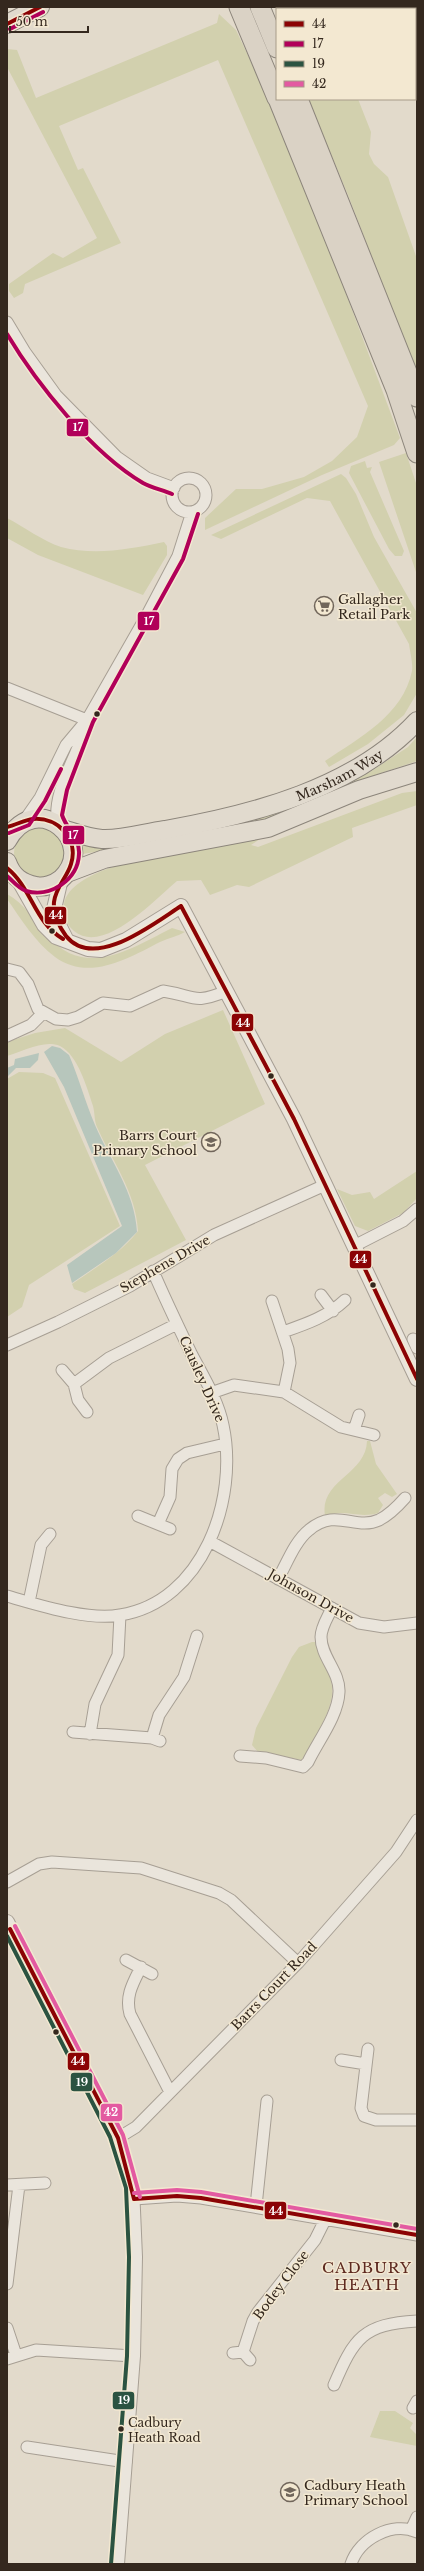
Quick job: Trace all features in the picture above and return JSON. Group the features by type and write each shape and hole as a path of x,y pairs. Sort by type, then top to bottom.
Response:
{"highway":[{"path":"239,7 276,96"},
{"path":"260,7 276,46"},
{"path":"278,100 396,390 417,453"},
{"path":"298,100 417,397"}],"main road":[{"path":"7,24 40,7"},
{"name":"Marsham Way","path":"17,825 47,819 60,826 86,836 114,838 219,821 265,809 324,784 384,751 417,721"},
{"name":"Marsham Way","path":"10,870 27,884 39,887 51,885 64,876 104,859 268,828 359,790 417,772"},
{"path":"7,842 17,825"},
{"path":"60,826 69,835 73,845 72,862 64,876"}],"street":[{"path":"7,322 25,352 56,395 117,457 147,478 174,488"},
{"path":"184,479 191,479 199,482 204,488 205,502 200,508 192,512 186,512 175,505 172,496 174,488 184,479"},
{"path":"17,825 40,798 66,745 87,720 178,556 192,512"},
{"path":"7,688 87,720"},
{"path":"60,826 58,802 65,778 84,735 87,720"},
{"path":"10,870 44,925 56,937 88,948 102,950 126,940 181,906 294,1119 417,1379"},
{"path":"64,876 53,913 67,941"},
{"path":"7,967 19,972 28,984 36,1005 42,1014 56,1020 68,1020 78,1017 103,1003 130,1006 142,1002 152,994 163,991 190,999 205,1000 227,991"},
{"path":"7,1036 31,1025 42,1014"},
{"name":"Stephens Drive","path":"7,1345 58,1322 130,1286 214,1235 325,1185"},
{"path":"354,1246 403,1221 417,1209"},
{"name":"Causley Drive","path":"7,1596 91,1615 120,1615 159,1602 186,1578 211,1542 220,1510 226,1472 223,1425 211,1393 153,1271"},
{"path":"321,1295 333,1311"},
{"path":"283,1332 316,1320 333,1311 345,1300"},
{"path":"272,1301 283,1332 290,1363 284,1392"},
{"path":"74,1384 108,1358 177,1324"},
{"path":"62,1370 74,1384 78,1400 87,1412"},
{"path":"211,1393 234,1386 284,1392 341,1426 374,1435"},
{"path":"354,1430 359,1415"},
{"path":"158,1524 170,1497 172,1469 178,1459 187,1453 225,1444"},
{"path":"278,1579 301,1538 315,1526 337,1519 363,1523 379,1520 405,1498"},
{"path":"138,1516 170,1529"},
{"path":"29,1602 41,1545 50,1534"},
{"name":"Johnson Drive","path":"211,1542 359,1623 373,1627 417,1623"},
{"path":"240,1756 266,1758 303,1768 308,1762 335,1710 339,1692 337,1678 326,1657 321,1637 323,1626 332,1608"},
{"path":"90,1734 95,1704 118,1655 120,1615"},
{"path":"73,1732 156,1740 162,1710 184,1677 197,1636"},
{"name":"Barrs Court Road","path":"118,2138 136,2126 298,1963 396,1852 417,1820"},
{"path":"7,1882 39,1864 52,1862 141,1868 219,1893 231,1900 298,1963"},
{"path":"8,1927 118,2138 134,2199 133,2356 117,2564"},
{"path":"126,1960 152,1974"},
{"path":"140,1967 129,1991 127,2004 130,2014 170,2092"},
{"path":"368,2049 361,2108 364,2116 376,2120 417,2120"},
{"path":"341,2060 366,2064"},
{"path":"256,2206 267,2101"},
{"path":"7,2185 45,2183"},
{"path":"7,2284 20,2185"},
{"path":"134,2199 177,2196 256,2206 326,2220 417,2235"},
{"name":"Bodey Close","path":"242,2355 253,2321 258,2312 315,2240 326,2220"},
{"path":"334,2385 352,2347 362,2335 394,2323 417,2321"},
{"path":"7,2328 11,2357 36,2350 133,2356"},
{"path":"27,2448 126,2462"},
{"path":"351,2564 362,2546 374,2536 393,2530 414,2531 417,2517"}],"shaded area":[{"path":"219,14 236,30 259,79 336,267 400,438 394,445 322,475 205,530 205,518 236,489 262,489 304,477 332,461 357,437 368,406 218,60 59,126 78,170 83,168 121,243 25,284 23,293 14,298 9,291 9,284 53,253 63,258 97,238 7,67 7,49 17,50 36,98 217,23"},
{"path":"308,100 358,100 371,132 369,154 374,164 388,177 417,259 417,374 348,195"},
{"path":"406,453 417,486 417,575 379,462"},
{"path":"365,461 367,468 372,467 370,472 404,551 402,556 395,556 389,549 349,473 351,466"},
{"path":"341,474 346,478 356,494 374,537 417,613 417,693 404,715 368,744 329,767 325,761 378,724 399,700 407,687 412,671 409,644 330,501 307,498 221,539 211,535"},
{"path":"7,518 40,538 61,547 74,550 100,551 125,549 164,542 167,546 167,555 143,595 38,555 7,538"},
{"path":"417,737 417,761 369,777 328,795 325,788 370,772 408,747"},
{"path":"417,791 417,805 352,828 353,837 249,887 237,885 210,895 201,880 177,881 129,922 114,931 100,936 86,937 74,931 65,919 64,904 69,892 87,878 107,869 126,863 202,847 327,812 325,815 260,839 251,845 258,847 402,793"},
{"path":"295,803 297,808 243,826 83,854 83,844"},
{"path":"44,828 49,829 57,835 63,843 63,863 57,871 49,877 34,878 29,877 21,871 15,863 14,848 15,843 21,835 29,829"},
{"path":"7,894 24,907 47,935 62,948 77,956 92,958 108,956 140,944 172,928 185,932 109,965 81,967 68,964 55,957 48,951 29,930 7,899"},
{"path":"223,1010 265,1104 145,1165 186,1240 85,1293 74,1289 72,1284 116,1253 138,1231 133,1203 97,1127 88,1090 77,1064 72,1057 66,1050 54,1044 40,1045 7,1056 7,1042 35,1033 65,1028 121,1062 165,1034"},
{"path":"52,1046 60,1048 69,1055 95,1125 121,1177 132,1203 137,1232 116,1253 72,1283 67,1265 122,1226 64,1087 44,1052"},
{"path":"39,1053 38,1060 30,1068 16,1068 7,1077 7,1068 14,1065 15,1059"},
{"path":"19,1072 43,1073 55,1078 120,1226 29,1285 22,1307 7,1317 7,1079"},
{"path":"417,1171 417,1198 403,1213 368,1231 355,1226 337,1189 352,1195 370,1192 374,1199"},
{"path":"367,1441 370,1441 376,1464 397,1494 392,1497 385,1493 378,1498 383,1505 378,1513 364,1515 339,1513 325,1516 325,1504 329,1494 335,1485 359,1462 365,1453"},
{"path":"316,1642 327,1668 332,1686 330,1705 314,1742 302,1760 258,1752 252,1745 256,1728 292,1657 299,1647"},
{"path":"380,2411 395,2411 413,2423 410,2428 417,2435 417,2446 370,2437"}],"transit line":[{"name":"44","path":"7,24 40,7"},
{"name":"17","path":"10,29 43,12"},
{"name":"17","path":"7,334 19,354 50,395 85,436 104,454 143,483 172,494"},
{"name":"17","path":"7,876 23,890 44,892 61,885 74,872 79,854 79,848 62,815 67,790 93,722 183,559 198,514"},
{"name":"17","path":"9,833 29,825 45,801 61,769"},
{"name":"44","path":"7,827 33,819 42,819 58,826 69,838 73,855 67,874 55,896 54,911 63,932 78,945 92,949 107,947 124,941 140,933 181,906"},
{"name":"44","path":"7,868 22,885 46,924 53,932 63,939"},
{"name":"44","path":"181,906 294,1119 417,1379"},
{"name":"42","path":"15,1926 123,2135 140,2197"},
{"name":"44","path":"10,1929 118,2138 134,2199"},
{"name":"19","path":"7,1936 110,2137 126,2188 129,2257 127,2356 111,2564"},
{"name":"42","path":"134,2193 177,2190 201,2192 417,2229"},
{"name":"44","path":"134,2199 177,2196 201,2198 417,2235"}],"place":[{"name":"Gallagher Retail Park","path":"324,606"},
{"name":"Barrs Court Primary School","path":"211,1142"},
{"name":"Cadbury Heath Road","path":"121,2429"},
{"name":"Cadbury Heath Primary School","path":"290,2492"}],"district":[{"name":"CADBURY HEATH","path":"367,2276"}]}
